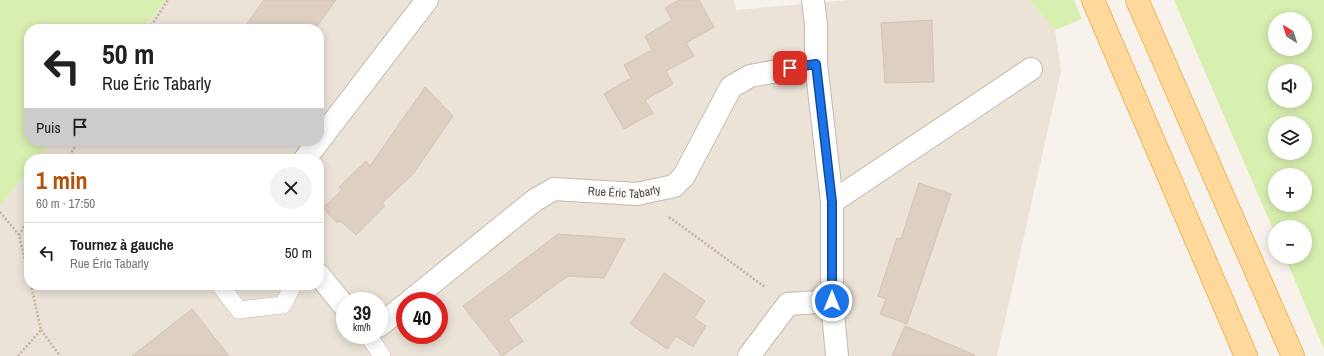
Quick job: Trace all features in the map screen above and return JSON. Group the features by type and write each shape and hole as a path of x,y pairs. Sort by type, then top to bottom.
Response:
{"main road":[{"path":"1093,0 1246,356"},
{"path":"1137,0 1293,356"}],"street":[{"path":"324,134 427,0"},
{"path":"813,0 816,25 816,64 832,202 832,301 837,356"},
{"name":"Rue Éric Tabarly","path":"421,292 535,200 554,189 637,194 674,186 684,176 731,87 750,76 816,64"},
{"path":"832,202 1031,69"},
{"path":"309,154 315,146"},
{"path":"324,281 336,296"},
{"path":"749,356 788,304 832,301"},
{"path":"388,319 396,312"}],"lane":[{"path":"224,290 239,310 283,304 290,290"},
{"path":"374,344 382,356"}],"path":[{"path":"152,24 168,0"},
{"path":"637,194 788,304"},
{"path":"0,212 19,235 24,256"},
{"path":"19,235 24,228"},
{"path":"32,290 41,330 60,356"},
{"path":"18,356 41,330"}],"shaded area":[{"path":"166,0 734,0 736,10 848,0 1029,0 1055,30 1061,71 997,356 0,356 0,206 24,176 24,290 324,290 324,154 42,154 48,146 324,146 324,24 146,24"}],"green space":[{"path":"0,0 166,0 146,24 24,24 24,146 48,146 42,154 24,154 24,176 0,206"},
{"path":"1029,0 1074,0 1082,19 1055,30"},
{"path":"1174,0 1324,0 1324,349 1288,264 1312,264 1312,220 1269,220"}],"building":[{"path":"264,0 336,0 319,24 247,24"},
{"path":"679,0 699,0 714,27 686,43 694,56 666,71 673,84 645,100 653,113 624,129 604,94 631,78 624,65 652,50 645,36 672,20 665,8"},
{"path":"932,20 934,82 885,83 881,23"},
{"path":"425,87 453,116 413,174 382,203 385,206 356,235 342,222 336,222 324,209 324,207 342,190 339,187 366,161 370,166"},
{"path":"919,183 951,194 907,324 880,314 886,299 878,296 897,238 901,239"},
{"path":"558,234 625,239 604,278 568,276 508,320 523,341 502,356 463,306"},
{"path":"664,273 705,301 694,318 706,326 693,347 676,336 667,349 630,324"},
{"path":"192,309 229,356 132,356"},
{"path":"905,326 975,355 975,356 892,356"}],"route":[{"path":"790,68 816,64 832,202 832,301"}]}
